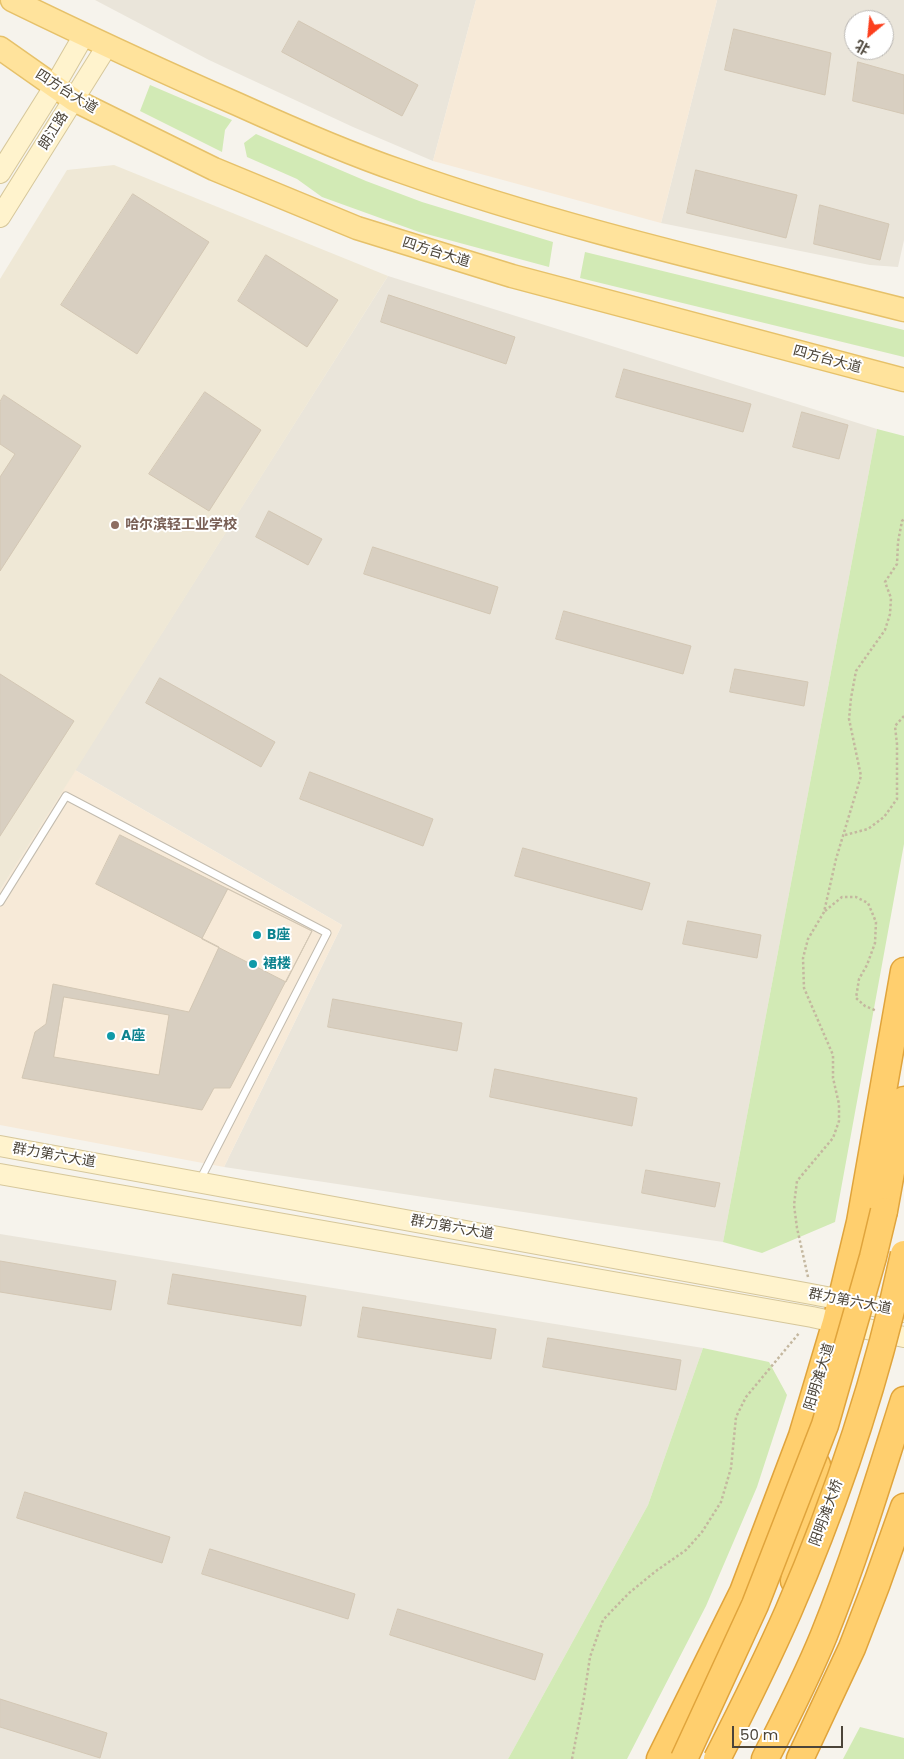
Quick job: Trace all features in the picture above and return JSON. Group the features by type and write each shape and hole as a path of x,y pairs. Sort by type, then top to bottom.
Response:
{"highway":[{"name":"阳明滩大道","path":"660,1759 743,1592 802,1436 830,1313 860,1222 904,971"},
{"path":"684,1759 755,1605 824,1425 873,1257 884,1211 904,1100"},
{"name":"阳明滩大桥","path":"717,1759 759,1676 789,1610 831,1504 850,1450 887,1326 904,1254"},
{"path":"824,1635 865,1522 904,1400"},
{"path":"789,1610 824,1425"},
{"path":"765,1759 824,1635 904,1491"},
{"path":"800,1759 852,1648 878,1583 904,1507"},
{"path":"820,1759 867,1656 904,1562"}],"main road":[{"path":"12,0 107,46 313,138 400,171 509,206 638,243 904,310"},
{"name":"朗江路","path":"0,173 84,35"},
{"name":"朗江路","path":"0,217 107,46"},
{"name":"四方台大道","path":"0,48 74,100 214,169 357,228 512,276 904,380"},
{"name":"群力第六大道","path":"0,1146 811,1294 830,1313 904,1312"},
{"name":"群力第六大道","path":"0,1174 830,1313 904,1337"}],"lane":[{"path":"0,902 66,796 327,932 198,1182"}],"path":[{"path":"824,912 828,891 861,776 849,720 856,671 884,630 890,614 891,598 885,582 897,564 898,542 904,519"},
{"path":"845,835 868,829 884,817 897,799 898,744 895,726 904,716"},
{"path":"811,1294 794,1205 798,1181 833,1138 839,1121 839,1104 833,1078 833,1055 804,988 803,958 808,939 824,912 842,897 856,897 868,904 876,922 875,943 867,965 859,979 856,998 865,1006 896,1018"},
{"path":"572,1759 590,1657 603,1620 629,1593 686,1550 702,1532 721,1502 732,1468 736,1417 746,1397 830,1313"}],"shaded area":[{"path":"95,0 476,0 433,161 353,127 209,60"},
{"path":"476,0 717,0 661,223 433,161"},
{"path":"717,0 904,0 904,240 898,267 870,265 661,223"},
{"name":"哈尔滨轻工业学校","path":"114,165 388,276 0,890 0,279 67,170"},
{"path":"388,276 877,429 723,1242 224,1167 342,925 75,770"},
{"path":"75,770 342,925 224,1167 0,1125 0,890"},
{"path":"0,1234 703,1348 648,1505 508,1759 0,1759"}],"green space":[{"path":"150,85 232,120 225,130 222,152 140,111"},
{"path":"256,134 366,181 422,202 553,242 549,267 419,232 322,197 297,179 247,157 244,143"},
{"path":"585,252 904,330 904,357 580,278"},
{"path":"877,429 904,436 904,844 835,1222 762,1253 723,1242"},
{"path":"703,1348 769,1362 787,1395 757,1487 706,1606 627,1759 508,1759 648,1505"},
{"path":"860,1727 904,1738 904,1759 843,1759"}],"building":[{"path":"299,21 418,85 402,116 282,52"},
{"path":"734,29 831,53 825,95 725,70"},
{"path":"858,62 904,75 904,114 853,101"},
{"path":"696,170 797,195 786,238 687,213"},
{"path":"133,194 209,242 137,354 61,305"},
{"path":"820,205 889,224 880,260 814,244"},
{"path":"266,255 338,300 307,347 238,301"},
{"path":"389,295 515,337 506,364 381,322"},
{"path":"624,369 751,404 743,432 616,397"},
{"path":"205,392 261,430 209,511 149,474"},
{"path":"4,395 81,446 0,571 0,477 15,454 0,444 0,402"},
{"path":"802,412 848,425 839,459 793,447"},
{"path":"269,511 322,539 308,565 256,537"},
{"path":"373,547 498,587 490,614 364,574"},
{"path":"564,611 691,646 683,674 556,639"},
{"path":"735,669 808,682 804,706 730,692"},
{"path":"0,674 74,721 0,836"},
{"path":"160,678 275,742 261,767 146,703"},
{"path":"310,772 433,819 423,846 300,799"},
{"name":"裙楼","path":"120,835 312,931 230,1088 214,1088 202,1110 22,1078 35,1032 46,1024 53,984 189,1012 219,947 96,884"},
{"path":"523,848 650,883 642,910 515,876"},
{"name":"B座","path":"228,889 312,931 286,982 202,939"},
{"path":"688,921 761,935 757,958 683,944"},
{"name":"A座","path":"64,997 169,1015 159,1075 54,1057"},
{"path":"333,999 462,1023 457,1051 328,1027"},
{"path":"495,1069 637,1098 632,1126 490,1097"},
{"path":"646,1170 720,1183 715,1207 642,1193"},
{"path":"0,1261 116,1281 111,1310 0,1292"},
{"path":"173,1274 306,1296 301,1326 168,1304"},
{"path":"363,1307 496,1329 491,1359 358,1337"},
{"path":"548,1338 681,1360 676,1390 543,1367"},
{"path":"25,1492 170,1537 162,1563 17,1518"},
{"path":"210,1549 355,1594 348,1619 202,1574"},
{"path":"398,1609 543,1654 535,1680 390,1635"},
{"path":"0,1699 107,1733 100,1758 0,1727"}],"place":[{"name":"哈尔滨轻工业学校","path":"115,525"},
{"name":"B座","path":"257,935"},
{"name":"裙楼","path":"253,964"},
{"name":"A座","path":"111,1036"}]}
